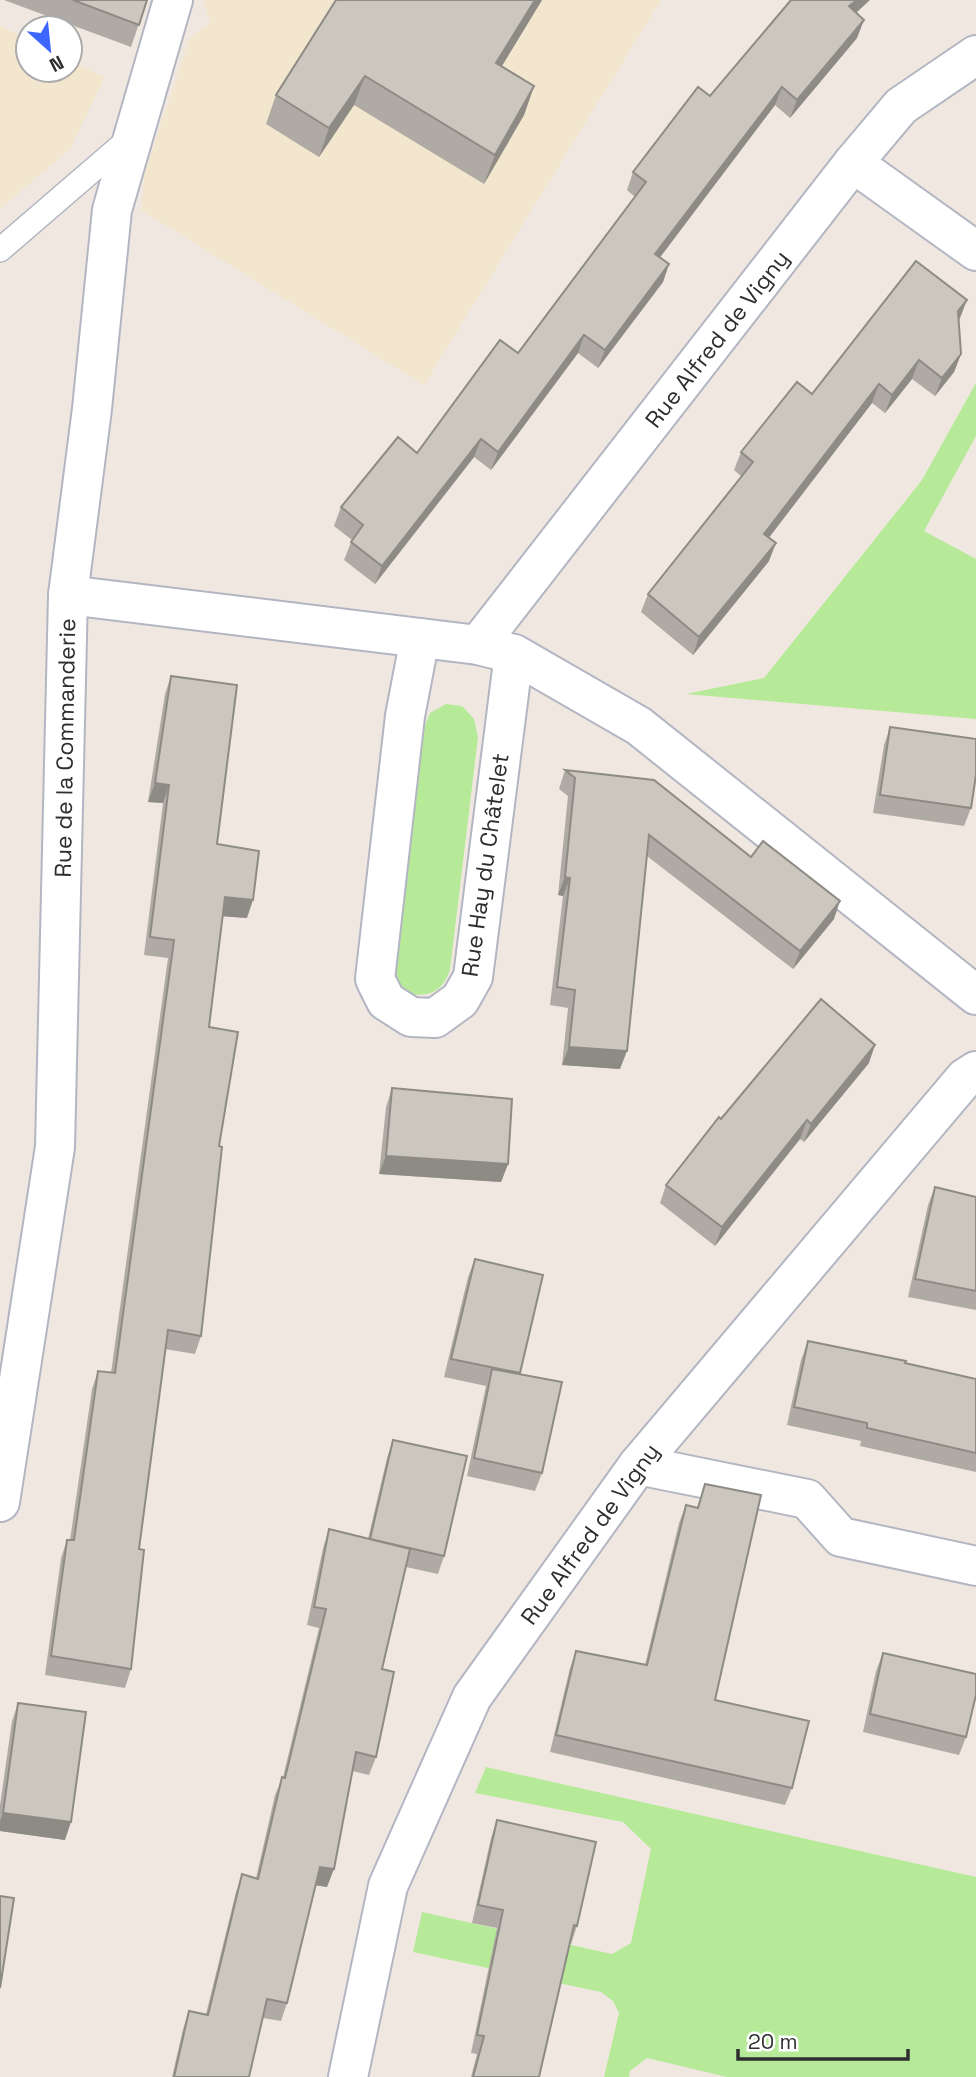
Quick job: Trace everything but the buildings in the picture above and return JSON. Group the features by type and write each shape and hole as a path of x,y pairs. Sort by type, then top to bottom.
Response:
{"street":[{"name":"Rue de la Commanderie","path":"0,1502 55,1147 68,595 92,409 112,210 173,0"},
{"name":"Rue Alfred de Vigny","path":"496,650 853,163 901,106 976,55"},
{"path":"853,163 976,251"},
{"path":"68,595 420,638 496,650 639,726 976,995"},
{"name":"Rue Hay du Châtelet","path":"420,638 405,716 375,979 386,1001 411,1017 435,1018 460,1000 473,977 496,650"},
{"name":"Rue Alfred de Vigny","path":"348,2077 388,1886 472,1697 638,1465 956,1088 976,1071"},
{"path":"638,1465 807,1499 841,1536 976,1566"}],"lane":[{"path":"0,250 134,135"}],"shaded area":[{"path":"203,0 661,0 424,385 141,210 145,171 189,40 210,22"},
{"path":"0,26 14,32 14,84 84,84 84,67 105,77 70,149 0,209"}],"green space":[{"path":"976,383 976,436 924,531 976,559 976,719 686,694 764,678 922,480"},
{"path":"446,704 462,706 474,719 478,737 450,970 435,991 410,995 397,984 393,967 424,728 430,713"},
{"path":"486,1767 976,1877 976,2077 727,2077 647,2058 630,2071 629,2077 604,2077 619,2013 613,2001 601,1992 413,1952 422,1912 612,1954 631,1943 651,1849 623,1822 475,1793"}]}
